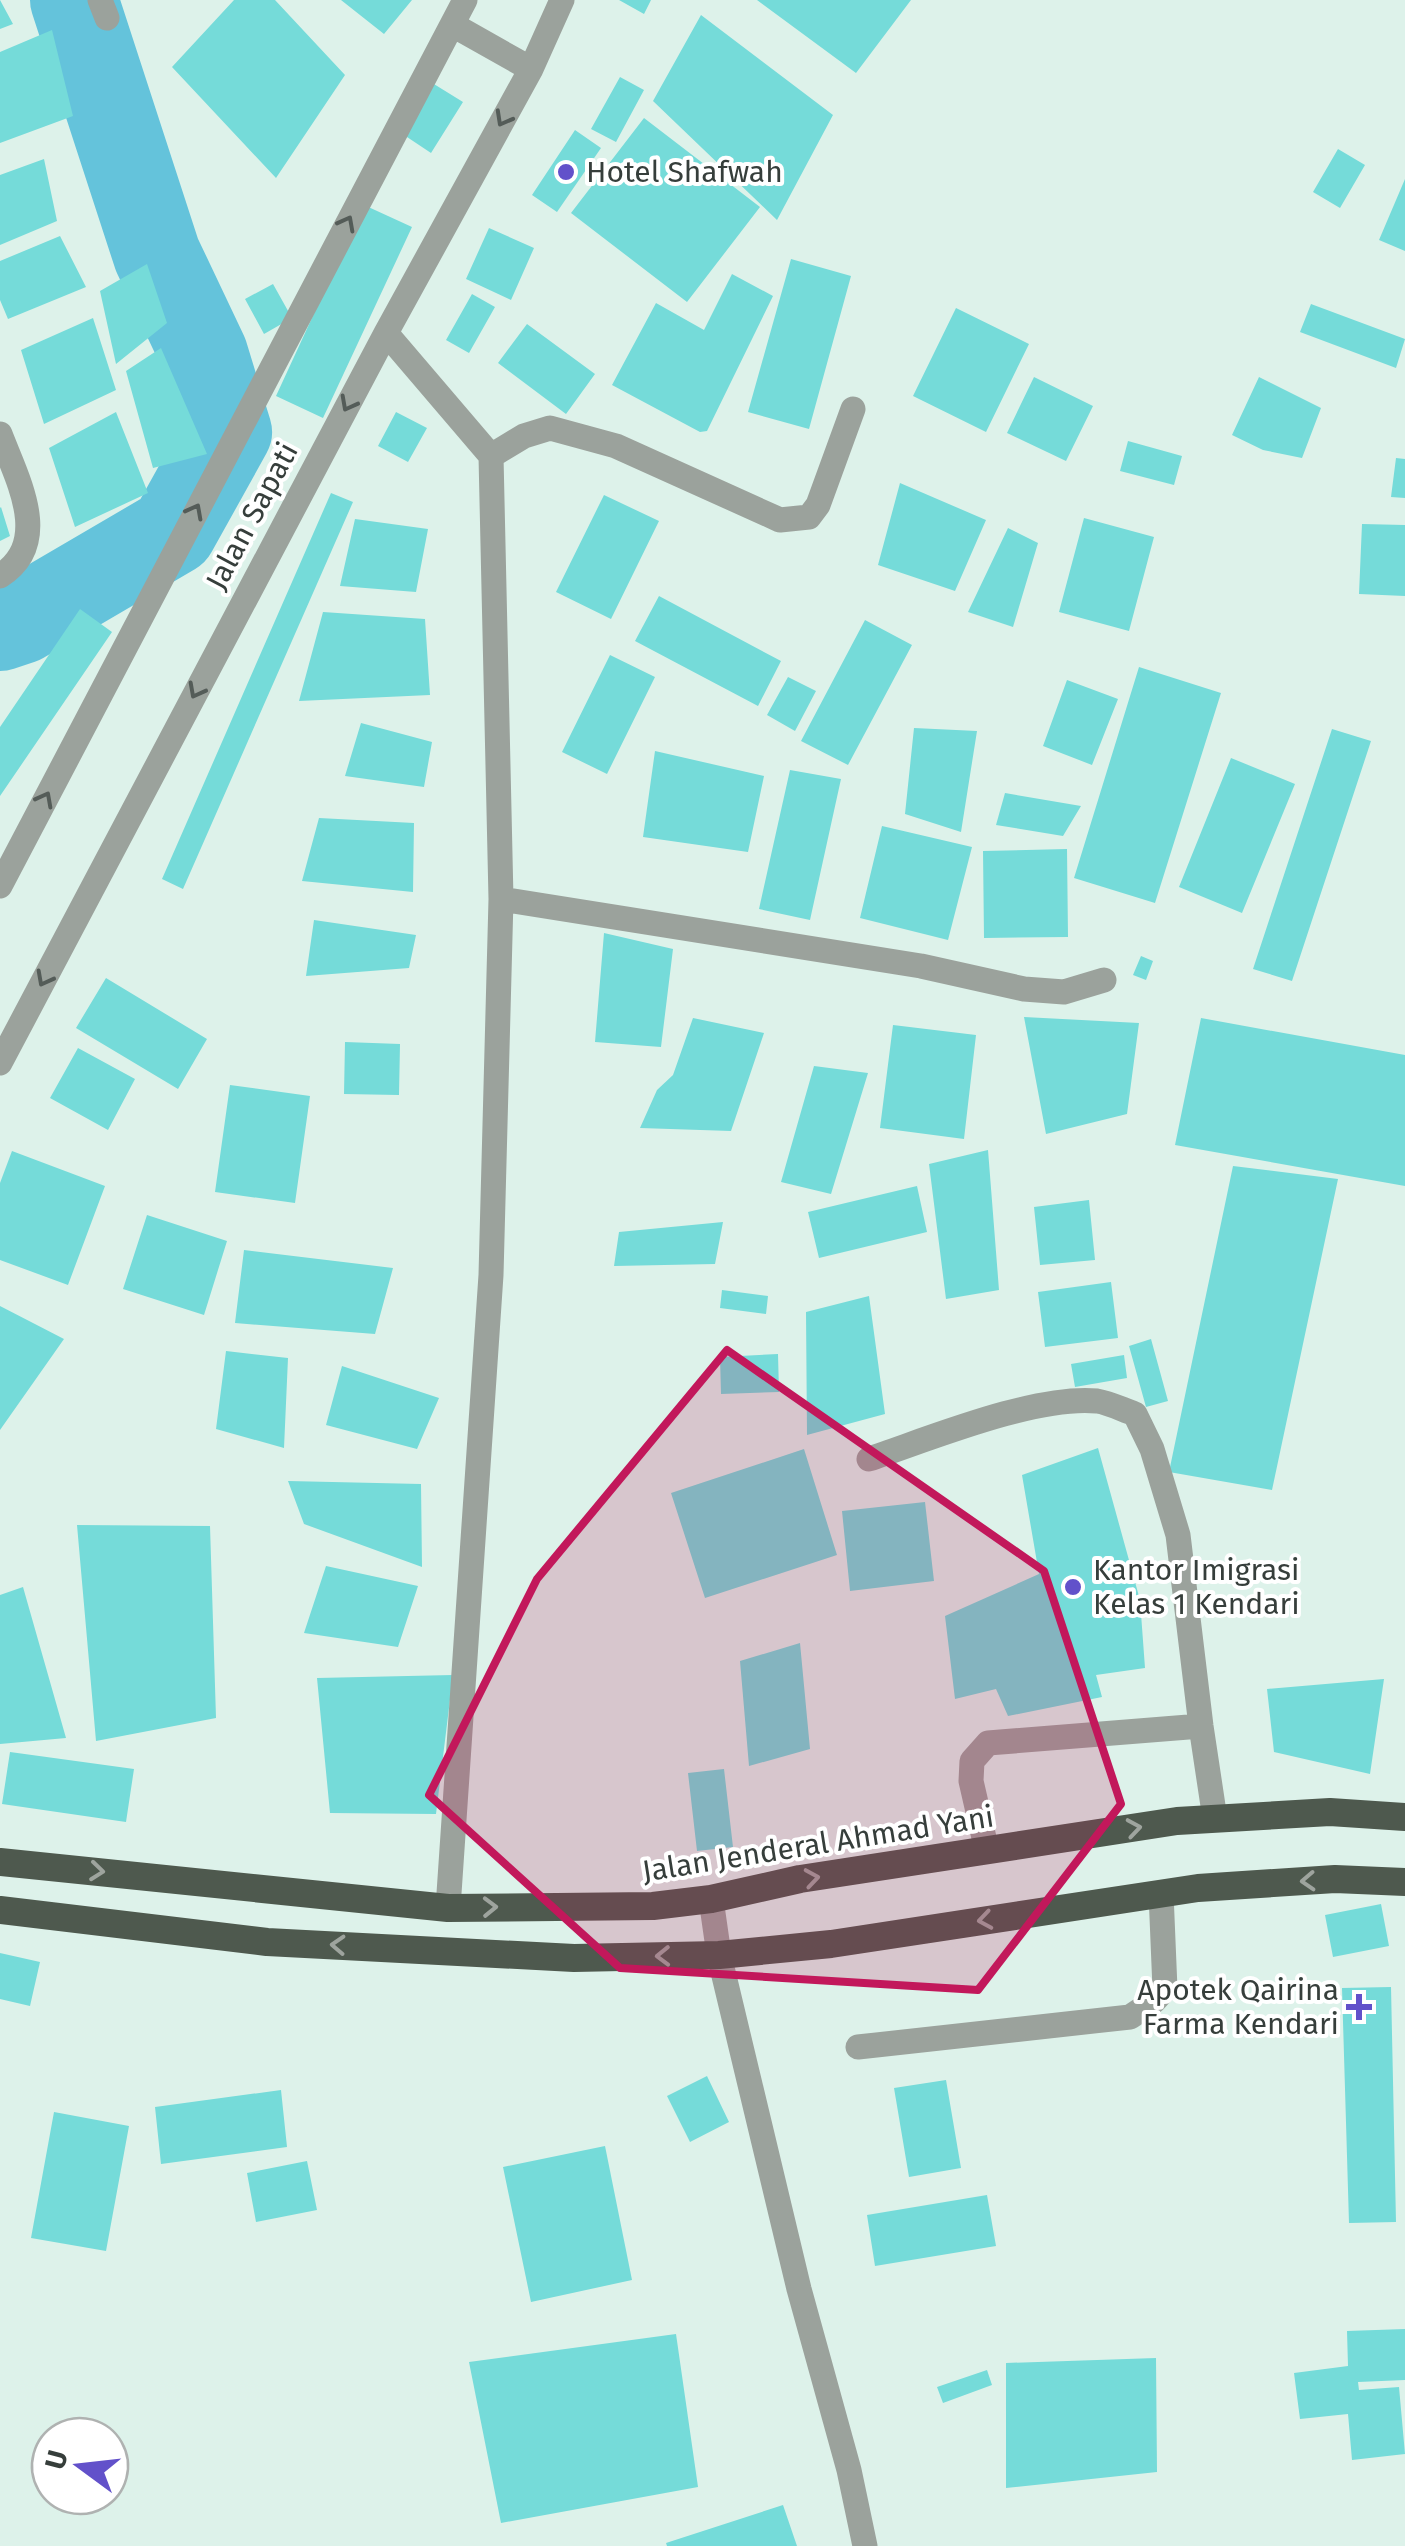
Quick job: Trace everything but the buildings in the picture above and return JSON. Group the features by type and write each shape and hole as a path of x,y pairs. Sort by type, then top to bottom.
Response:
{"highway":[{"name":"Jalan Jenderal Ahmad Yani","path":"0,1862 448,1908 652,1906 1177,1821 1330,1812 1405,1817"},
{"path":"0,1910 267,1942 574,1958 719,1955 830,1944 1198,1888 1335,1880 1405,1882"}],"street":[{"name":"Jalan Sapati","path":"0,886 464,0"},
{"name":"Jalan Sapati","path":"0,1063 386,332 531,68 562,0"},
{"path":"453,25 531,68"},
{"path":"386,332 490,456 501,899 492,1275 448,1908"},
{"path":"490,456 524,436 550,428 616,446 780,520 809,517 818,505 854,410"},
{"path":"0,434 28,512 28,543 0,576"},
{"path":"501,899 921,966 1024,990 1064,992 1104,980"},
{"path":"868,1459 984,1420 1043,1406 1098,1401 1135,1414 1152,1450 1178,1536 1216,1819"},
{"path":"988,1851 971,1781 972,1761 988,1743 1201,1726"},
{"path":"858,2047 1130,2017 1165,1989 1161,1893"},
{"path":"711,1899 719,1955 864,2546"}],"highlighted area":[{"path":"727,1350 1044,1571 1121,1804 978,1990 620,1968 429,1795 537,1579"}],"waterway":[{"path":"0,627 21,620 173,531 228,432 204,354 157,255 74,0"}],"place":[{"name":"Hotel Shafwah","path":"566,172"},
{"name":"Kantor Imigrasi Kelas 1 Kendari","path":"1073,1587"},
{"name":"Apotek Qairina Farma Kendari","path":"1359,2007"}]}
